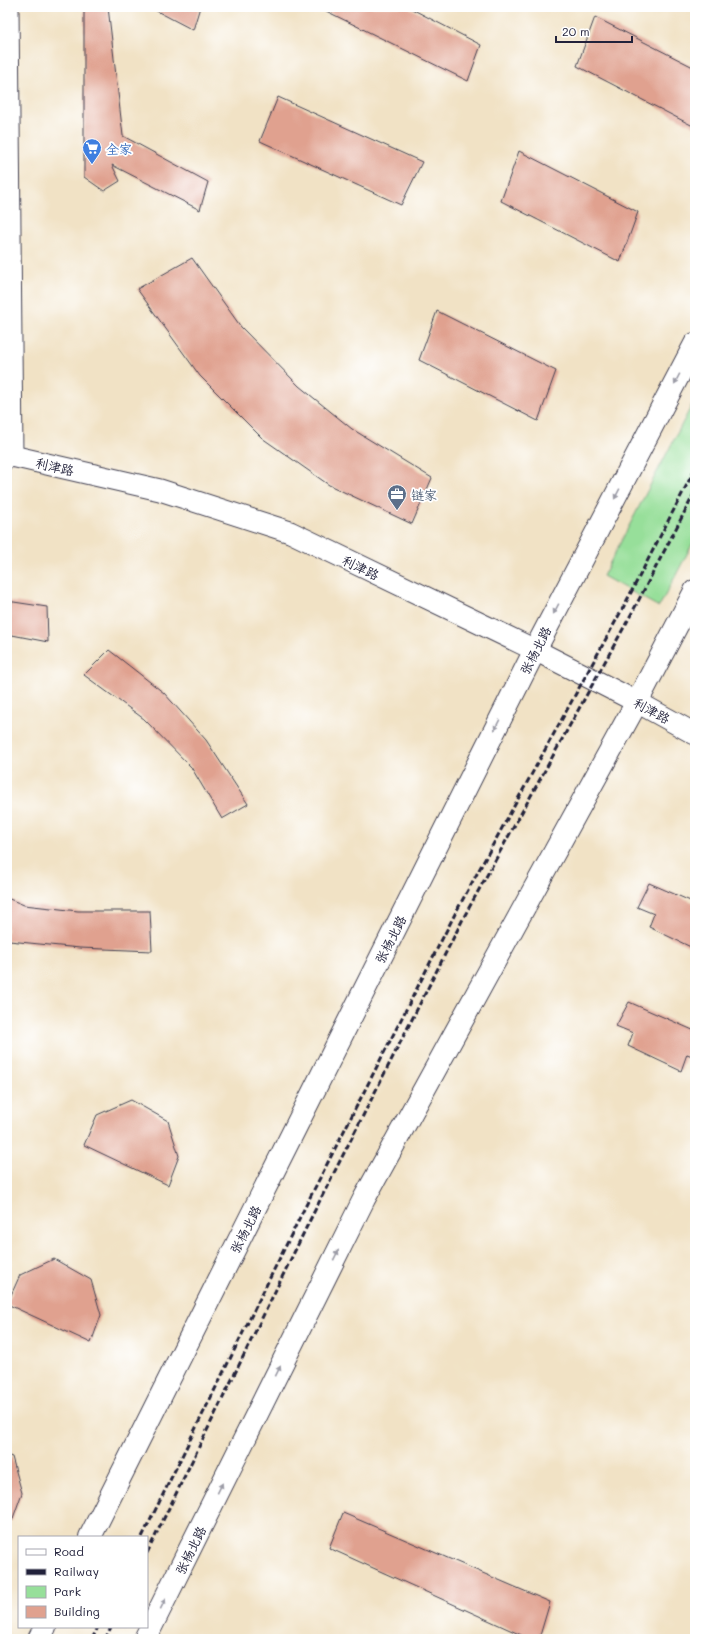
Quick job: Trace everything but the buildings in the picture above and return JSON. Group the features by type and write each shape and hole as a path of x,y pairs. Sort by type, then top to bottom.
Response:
{"main road":[{"name":"张杨北路","path":"91,1536 535,650 695,344"},
{"name":"张杨北路","path":"145,1639 364,1199 637,702 695,591"},
{"path":"39,1639 44,1628"}],"street":[{"path":"8,7 10,457"},
{"name":"利津路","path":"10,457 160,490 290,532 535,650 637,702 695,734"}],"green space":[{"path":"695,399 695,539 659,607 603,576"}],"railway":[{"path":"142,1536 301,1215 457,910 624,606 695,469"},
{"path":"148,1551 310,1220 465,915 633,611 695,492"},
{"path":"92,1639 98,1628"},
{"path":"105,1639 110,1628"}],"place":[{"name":"全家","path":"92,165"},
{"name":"链家","path":"397,511"}]}
